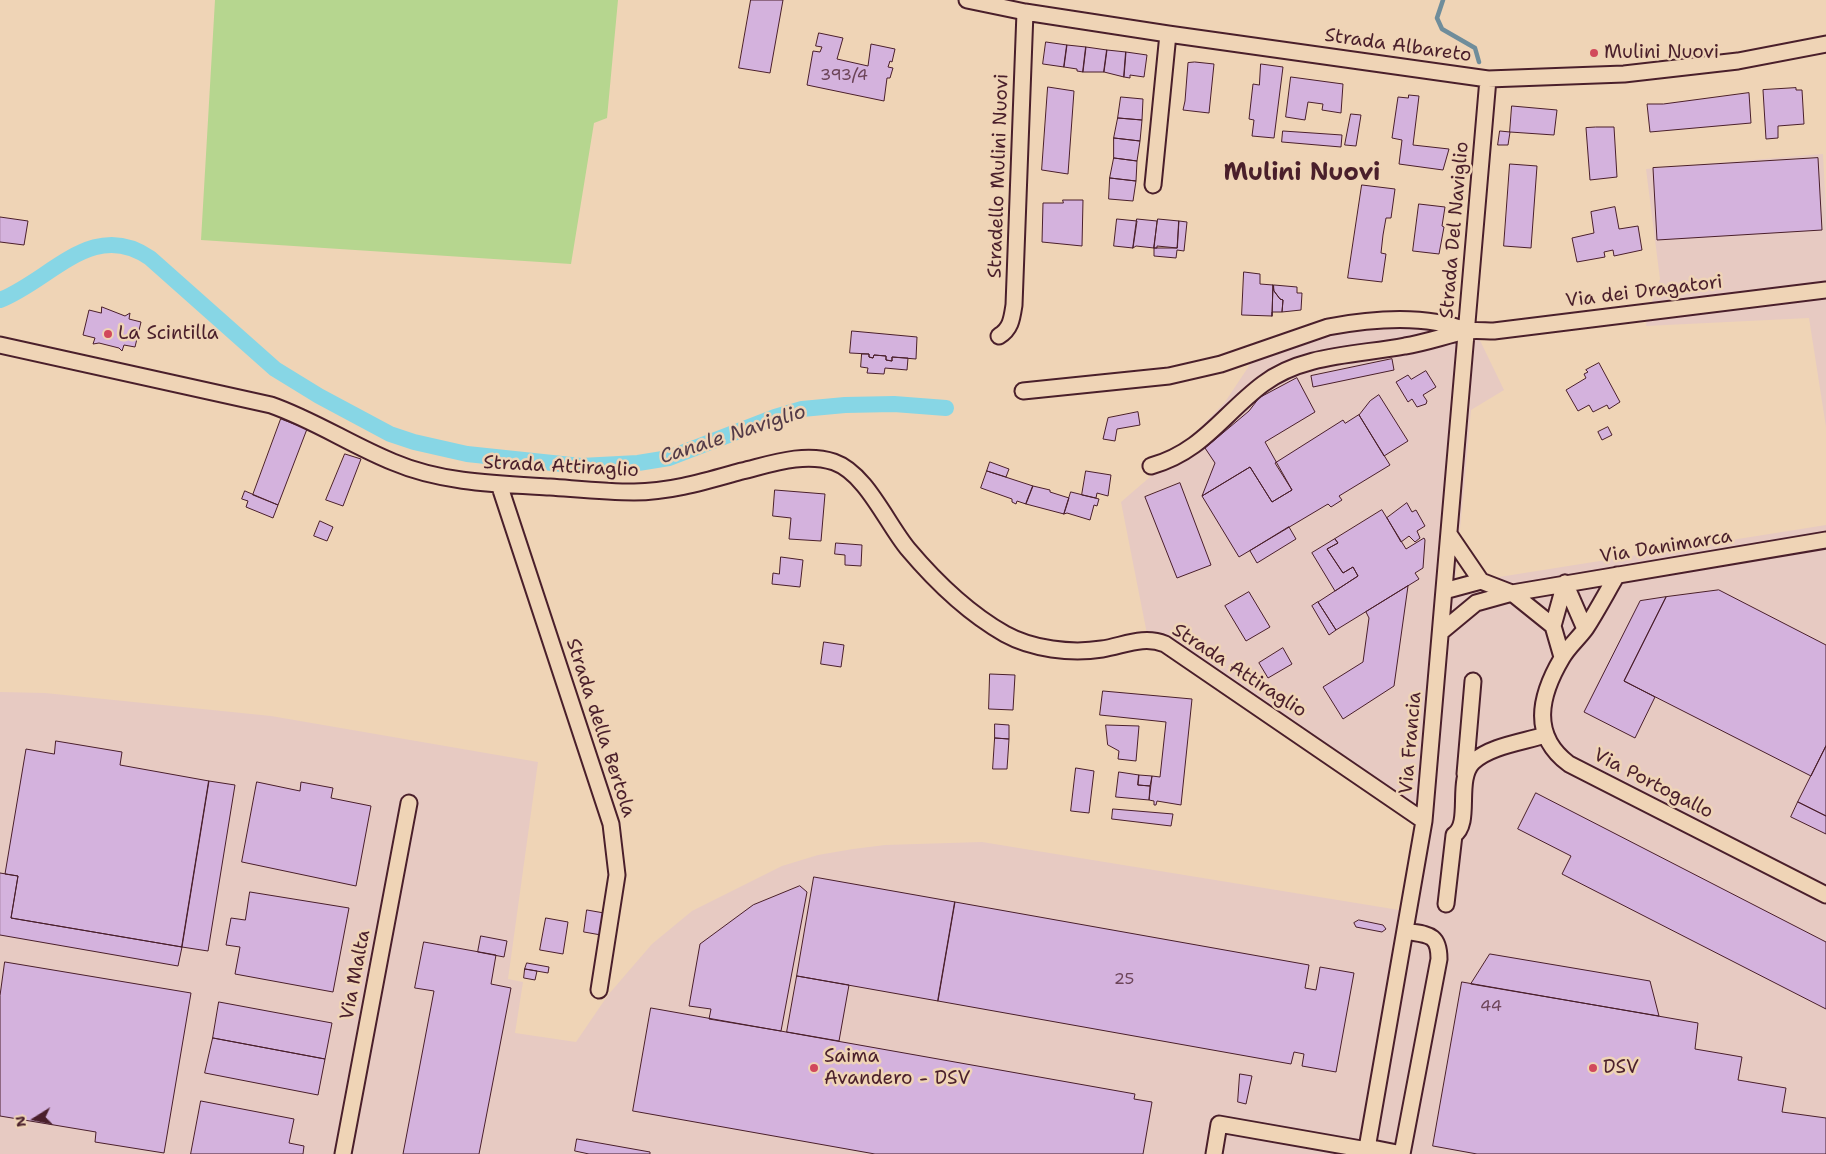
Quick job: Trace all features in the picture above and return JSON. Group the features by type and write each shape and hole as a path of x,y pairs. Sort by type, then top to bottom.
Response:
{"street":[{"name":"Strada Albareto","path":"967,0 1025,12 1168,34 1488,79 1624,74 1738,61 1826,44"},
{"name":"Stradello Mulini Nuovi","path":"999,336 1008,328 1014,305 1025,12"},
{"path":"1153,185 1168,34"},
{"name":"Strada Del Naviglio","path":"1151,466 1166,462 1193,448 1263,384 1287,371 1335,357 1402,347 1467,332 1488,79"},
{"name":"Via dei Dragatori","path":"1467,332 1494,331 1826,290"},
{"path":"1023,391 1169,376 1221,364 1341,324 1385,321 1432,322 1449,324 1467,332"},
{"name":"Via Francia","path":"1366,1152 1424,820 1467,332"},
{"name":"Strada Attiraglio","path":"0,345 271,405 307,419 395,463 454,479 499,484 648,492 678,488 783,461 810,458 835,462 857,478 907,548 945,588 978,616 1007,635 1047,648 1073,651 1100,650 1147,639 1165,644 1424,820"},
{"name":"Strada della Bertola","path":"499,484 611,824 617,875 599,990"},
{"path":"1449,534 1481,581 1512,593 1553,626"},
{"name":"Via Danimarca","path":"1441,632 1476,603 1512,593 1826,540"},
{"name":"Via Portogallo","path":"1617,575 1585,629 1562,657 1544,699 1542,709 1545,735 1554,750 1569,764 1826,895"},
{"path":"1444,592 1481,581"},
{"path":"1562,657 1553,626 1565,583"},
{"path":"1565,583 1585,629"},
{"path":"1444,592 1476,603"},
{"path":"1446,904 1454,834 1457,832 1461,819 1473,681"},
{"path":"1464,778 1471,764 1479,757 1545,735"},
{"name":"Via Malta","path":"343,1154 409,803"},
{"path":"1214,1154 1219,1124 1366,1152 1377,1149 1402,1154 1439,959 1439,950 1434,938 1430,935 1405,931"}],"shaded area":[{"path":"1823,154 1826,211 1826,427 1809,318 1646,326 1647,316 1660,279 1646,169"},
{"path":"1473,326 1504,390 1471,410 1455,584 1826,525 1826,1154 0,1154 0,692 45,693 271,716 538,762 508,979 523,982 515,1033 576,1042 608,995 652,944 692,911 782,866 818,855 853,849 885,845 982,842 1399,910 1415,825 1148,639 1121,502 1165,464 1225,402 1253,360 1327,333 1361,328"}],"green space":[{"path":"215,0 618,0 607,118 594,123 571,264 201,240"}],"building":[{"path":"751,0 783,0 770,73 739,68"},
{"path":"819,33 843,38 837,59 868,66 871,44 895,49 892,62 890,61 888,67 893,68 890,78 887,78 884,101 807,85 813,51 820,52 822,47 816,46"},
{"path":"1046,42 1067,45 1064,67 1043,64"},
{"path":"1067,45 1086,47 1083,72 1064,67"},
{"path":"1086,47 1107,50 1104,72 1083,72"},
{"path":"1107,50 1126,52 1124,77 1104,72"},
{"path":"1126,52 1147,55 1144,77 1130,75 1130,78 1124,77"},
{"path":"1188,63 1214,64 1209,113 1183,110"},
{"path":"1261,64 1283,67 1274,138 1252,136 1254,120 1249,119 1253,84 1259,85"},
{"path":"1291,77 1343,84 1341,113 1322,110 1323,104 1308,102 1305,120 1286,117"},
{"path":"1048,87 1074,91 1068,174 1042,170"},
{"path":"1796,88 1796,90 1802,90 1804,124 1778,126 1778,138 1766,139 1763,90"},
{"path":"1749,93 1751,123 1650,132 1647,104 1663,104"},
{"path":"1409,95 1419,96 1413,145 1449,149 1443,170 1399,164 1402,140 1392,138 1398,97 1408,98"},
{"path":"1121,97 1143,99 1142,120 1118,118"},
{"path":"1512,106 1557,110 1554,135 1510,132"},
{"path":"1351,114 1361,115 1356,146 1345,145"},
{"path":"1118,118 1142,120 1140,141 1114,138"},
{"path":"1614,127 1617,177 1590,180 1586,128"},
{"path":"1283,131 1342,135 1341,147 1282,142"},
{"path":"1500,131 1510,132 1508,145 1498,145"},
{"path":"1114,138 1140,141 1137,161 1114,158"},
{"path":"1114,158 1137,161 1136,181 1110,178"},
{"path":"1818,158 1822,230 1657,240 1653,168"},
{"path":"1510,164 1537,166 1531,248 1504,246"},
{"path":"1110,178 1136,181 1133,201 1109,199"},
{"path":"1362,185 1395,189 1391,218 1386,218 1383,235 1381,253 1386,254 1382,282 1348,278"},
{"path":"1063,200 1083,200 1082,246 1042,242 1043,203 1063,203"},
{"path":"1419,204 1445,207 1442,226 1444,227 1439,254 1413,251"},
{"path":"1615,207 1619,229 1638,226 1642,250 1614,256 1613,250 1604,252 1605,257 1577,262 1572,238 1594,233 1591,212"},
{"path":"0,217 28,221 24,245 0,242"},
{"path":"1117,219 1137,221 1133,248 1114,246"},
{"path":"1137,219 1157,221 1154,248 1136,246 1133,248"},
{"path":"1158,219 1179,221 1177,248 1154,248"},
{"path":"1179,221 1187,222 1184,251 1177,250 1176,258 1154,256 1154,248 1157,248 1157,246 1177,248"},
{"path":"1244,272 1260,274 1260,284 1273,285 1272,316 1242,315"},
{"path":"1273,285 1274,291 1283,300 1282,312 1272,312"},
{"path":"1274,285 1297,287 1297,293 1302,293 1301,310 1282,312 1283,300 1274,291"},
{"path":"102,307 125,316 130,313 129,319 141,322 135,347 124,345 122,351 119,348 99,343 93,344 95,338 83,335 89,310 101,313"},
{"path":"852,331 917,337 916,359 892,357 892,361 886,360 886,356 874,355 873,358 869,357 869,354 850,353"},
{"path":"862,354 869,354 869,357 873,358 874,355 886,356 886,360 892,361 892,357 908,358 907,370 885,368 884,374 867,373 868,368 861,367"},
{"path":"1392,359 1394,370 1313,387 1311,376"},
{"path":"1599,363 1620,402 1609,409 1607,405 1593,412 1589,405 1578,411 1566,390 1586,378 1584,374 1588,372 1586,370"},
{"path":"1426,371 1436,387 1423,395 1427,401 1426,404 1417,407 1412,399 1408,402 1396,382 1408,375 1411,379"},
{"path":"1297,378 1315,412 1265,442 1292,490 1272,502 1250,467 1202,496 1215,463 1205,448 1249,411 1259,398"},
{"path":"1379,395 1408,441 1384,456 1359,415 1370,401"},
{"path":"1138,412 1140,425 1117,429 1115,441 1103,439 1108,418"},
{"path":"1359,415 1390,465 1339,496 1342,500 1331,507 1328,504 1239,557 1202,496 1250,467 1272,502 1292,490 1275,463 1343,420 1345,423"},
{"path":"281,419 307,429 278,505 253,495"},
{"path":"1608,427 1612,435 1602,440 1598,432"},
{"path":"345,454 361,459 343,506 326,500"},
{"path":"990,462 1009,469 1006,477 987,471"},
{"path":"987,471 1033,486 1026,504 1017,501 1016,504 1012,502 1012,499 981,488"},
{"path":"1086,471 1111,475 1108,496 1097,493 1096,498 1082,495"},
{"path":"1180,483 1211,565 1177,578 1145,497"},
{"path":"1033,486 1050,490 1050,492 1069,498 1064,514 1026,504"},
{"path":"775,490 825,494 821,541 789,539 791,518 773,516"},
{"path":"245,491 278,505 273,518 246,507 248,501 242,499"},
{"path":"1071,492 1099,499 1097,506 1094,505 1090,520 1067,513 1064,514"},
{"path":"1407,503 1412,512 1416,510 1425,526 1417,531 1420,538 1415,542 1409,536 1401,542 1387,518"},
{"path":"1382,510 1406,549 1424,538 1423,568 1415,573 1419,579 1336,630 1318,602 1358,576 1353,567 1343,573 1327,549 1338,543 1335,539"},
{"path":"320,521 333,527 327,541 314,536"},
{"path":"1289,527 1296,539 1257,563 1250,551"},
{"path":"1335,539 1338,543 1327,549 1343,573 1353,567 1358,576 1335,591 1312,553"},
{"path":"836,543 862,545 861,566 845,565 845,555 835,554"},
{"path":"781,557 803,560 800,587 772,584 773,573 779,574"},
{"path":"1408,586 1394,686 1343,719 1323,687 1363,662 1369,618 1366,612"},
{"path":"1719,590 1826,645 1826,746 1811,776 1624,681 1666,597"},
{"path":"1249,592 1270,627 1246,641 1225,606"},
{"path":"1666,597 1624,681 1655,697 1635,738 1584,712 1640,601"},
{"path":"1318,602 1336,630 1329,635 1312,606"},
{"path":"824,642 844,645 841,667 821,664"},
{"path":"1283,648 1292,664 1268,678 1259,663"},
{"path":"990,674 1015,675 1013,710 989,709"},
{"path":"1103,691 1192,699 1181,805 1157,801 1156,805 1154,805 1154,801 1149,800 1152,776 1160,777 1166,722 1100,715"},
{"path":"995,724 1009,725 1009,739 995,738"},
{"path":"1106,725 1139,726 1136,761 1118,759 1119,751 1108,745"},
{"path":"995,738 1009,739 1007,769 993,769"},
{"path":"56,741 122,752 120,765 209,781 182,947 11,918 18,876 5,874 26,749 54,754"},
{"path":"1826,746 1826,816 1798,802"},
{"path":"1076,768 1094,771 1089,813 1071,811"},
{"path":"1119,772 1139,775 1138,785 1150,786 1149,800 1116,797"},
{"path":"1139,775 1152,776 1150,786 1138,785"},
{"path":"209,781 235,785 208,951 182,947"},
{"path":"257,782 300,791 301,782 333,788 331,798 371,806 356,886 242,862"},
{"path":"1536,793 1826,942 1826,1009 1562,874 1571,856 1518,829"},
{"path":"1798,802 1826,816 1826,834 1791,817"},
{"path":"1113,809 1173,814 1171,826 1112,819"},
{"path":"0,873 18,876 11,918 182,947 178,966 0,935"},
{"path":"814,877 955,902 938,1001 797,976"},
{"path":"800,886 807,892 781,1031 709,1019 711,1009 689,1006 700,944 753,905"},
{"path":"250,892 349,908 333,992 235,974 240,947 226,945 231,918 245,920"},
{"name":"Saima Avandero - DSV","path":"955,902 1309,965 1305,988 1316,990 1320,967 1354,973 1336,1072 1302,1066 1304,1054 1294,1052 1291,1064 938,1001"},
{"path":"587,910 604,913 601,935 584,932"},
{"path":"546,918 568,922 563,954 540,950"},
{"path":"1359,920 1383,925 1386,929 1382,932 1356,927 1354,923"},
{"path":"481,936 507,941 504,957 478,952"},
{"path":"424,942 496,955 491,984 511,988 479,1154 403,1154 434,991 415,988"},
{"path":"1490,954 1650,981 1659,1016 1471,984"},
{"path":"5,962 191,993 164,1153 95,1142 96,1132 0,1116 0,996"},
{"path":"527,963 549,967 548,973 525,969"},
{"path":"525,969 537,971 535,980 524,978"},
{"path":"797,976 849,985 839,1041 787,1032"},
{"name":"DSV","path":"1462,982 1698,1023 1695,1049 1742,1057 1738,1080 1786,1088 1782,1112 1826,1118 1826,1154 1477,1154 1433,1146"},
{"path":"219,1002 332,1023 325,1059 213,1038"},
{"name":"Saima Avandero - DSV","path":"651,1008 1135,1094 1134,1099 1152,1102 1143,1154 875,1154 633,1111"},
{"path":"213,1038 325,1059 318,1095 205,1073"},
{"path":"1240,1074 1252,1076 1246,1104 1238,1102"},
{"path":"201,1101 294,1119 289,1143 304,1146 303,1154 191,1154"},
{"path":"577,1139 650,1152 650,1154 589,1154 575,1151"}],"waterway":[{"path":"1443,0 1437,18 1442,29 1475,48 1479,62"},
{"name":"Canale Naviglio","path":"0,300 19,291 73,256 91,248 110,245 129,248 150,258 275,369 319,396 390,434 414,442 467,454 581,466 638,463 669,458 775,417 802,409 845,405 894,404 946,408"}],"place":[{"name":"Mulini Nuovi","path":"1594,53"},
{"name":"La Scintilla","path":"108,334"},
{"name":"Saima Avandero - DSV","path":"814,1068"},
{"name":"DSV","path":"1593,1068"}],"district":[{"name":"Mulini Nuovi","path":"1302,174"}]}
